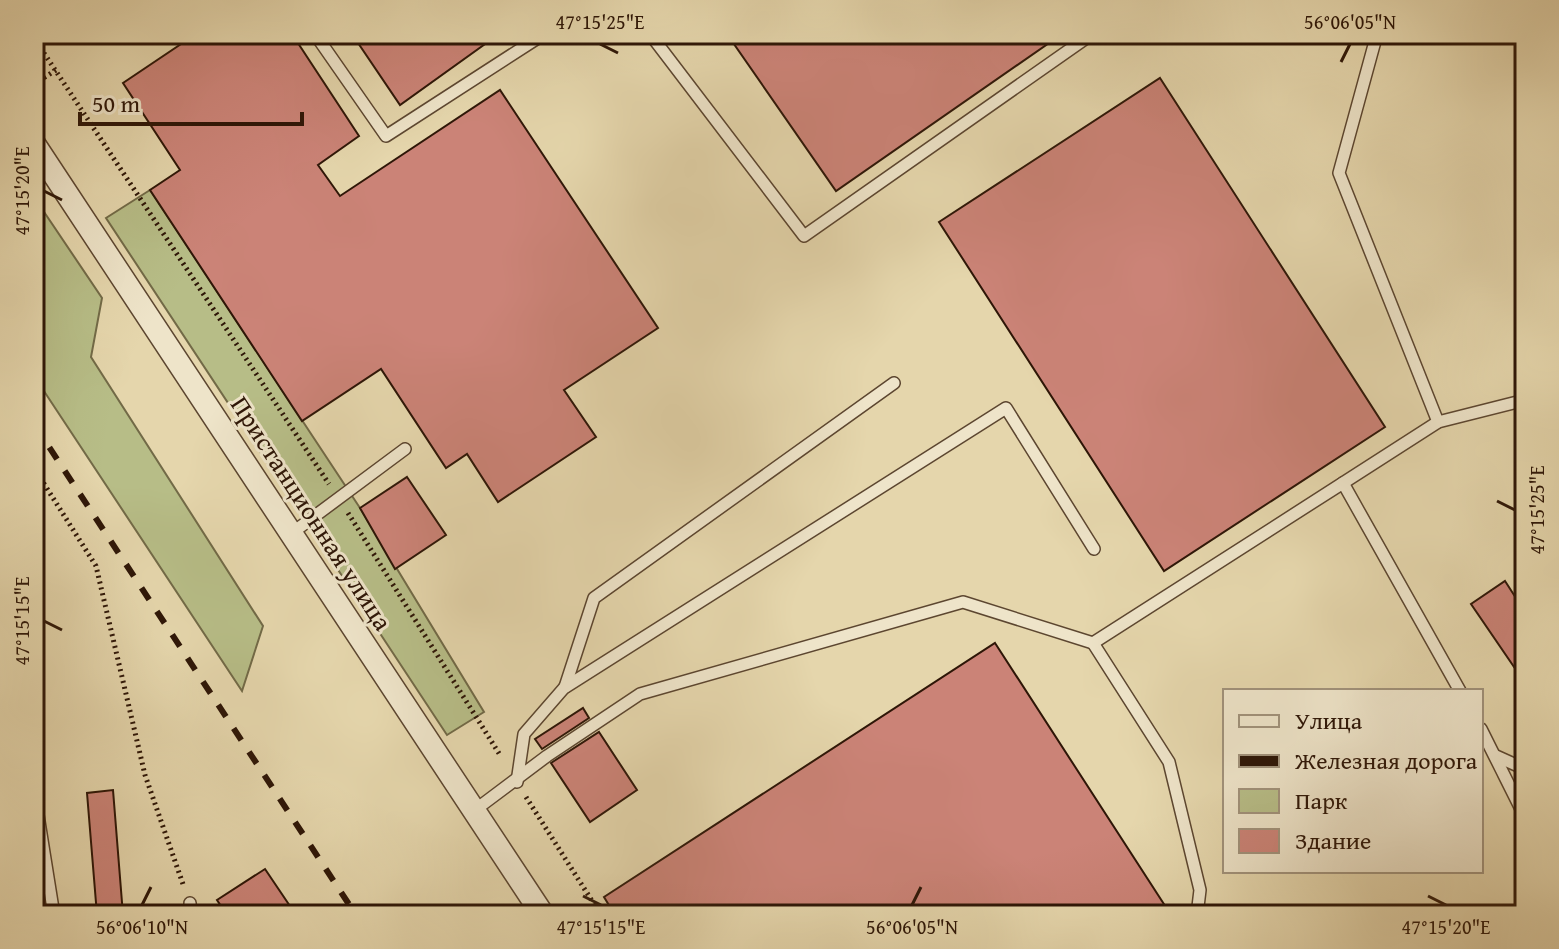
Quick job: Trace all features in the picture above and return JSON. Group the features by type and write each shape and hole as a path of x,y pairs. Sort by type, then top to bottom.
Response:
{"street":[{"name":"Пристанционная улица","path":"34,144 543,915"}],"lane":[{"path":"315,34 386,136 544,34"},
{"path":"650,34 804,236 1092,34"},
{"path":"1377,34 1339,173 1438,422"},
{"path":"564,688 594,598 894,383"},
{"path":"1093,643 1438,422 1525,400"},
{"path":"517,782 524,734 564,688 1006,408 1094,549"},
{"path":"292,533 405,449"},
{"path":"1343,483 1459,689"},
{"path":"475,810 517,782 547,756 640,694 963,602 1093,643 1169,762 1200,890 1197,915"},
{"path":"1483,733 1525,817"},
{"path":"1496,756 1525,769"},
{"path":"34,790 54,915"}],"path":[{"path":"34,38 56,70 34,84"},
{"path":"34,468 96,566 145,775 190,909"}],"green space":[{"path":"150,190 360,508 484,712 447,735 106,218"},
{"path":"34,197 102,298 91,357 263,626 242,691 34,376"}],"building":[{"path":"196,34 292,34 359,136 318,165 340,196 500,90 658,328 564,390 596,437 498,502 467,454 446,468 381,369 302,421 150,190 180,170 123,83"},
{"path":"352,34 499,34 400,105"},
{"path":"727,34 1062,34 836,191"},
{"path":"1160,78 1385,427 1164,571 939,222"},
{"path":"407,477 446,535 395,569 360,508"},
{"path":"1505,581 1525,612 1525,683 1471,604"},
{"path":"995,643 1171,915 615,915 604,897"},
{"path":"583,708 589,718 542,749 535,739"},
{"path":"599,732 637,790 590,822 551,763"},
{"path":"113,790 123,915 97,915 87,793"},
{"path":"265,869 296,915 227,915 217,900"}],"railway":[{"path":"34,424 356,915"}]}
